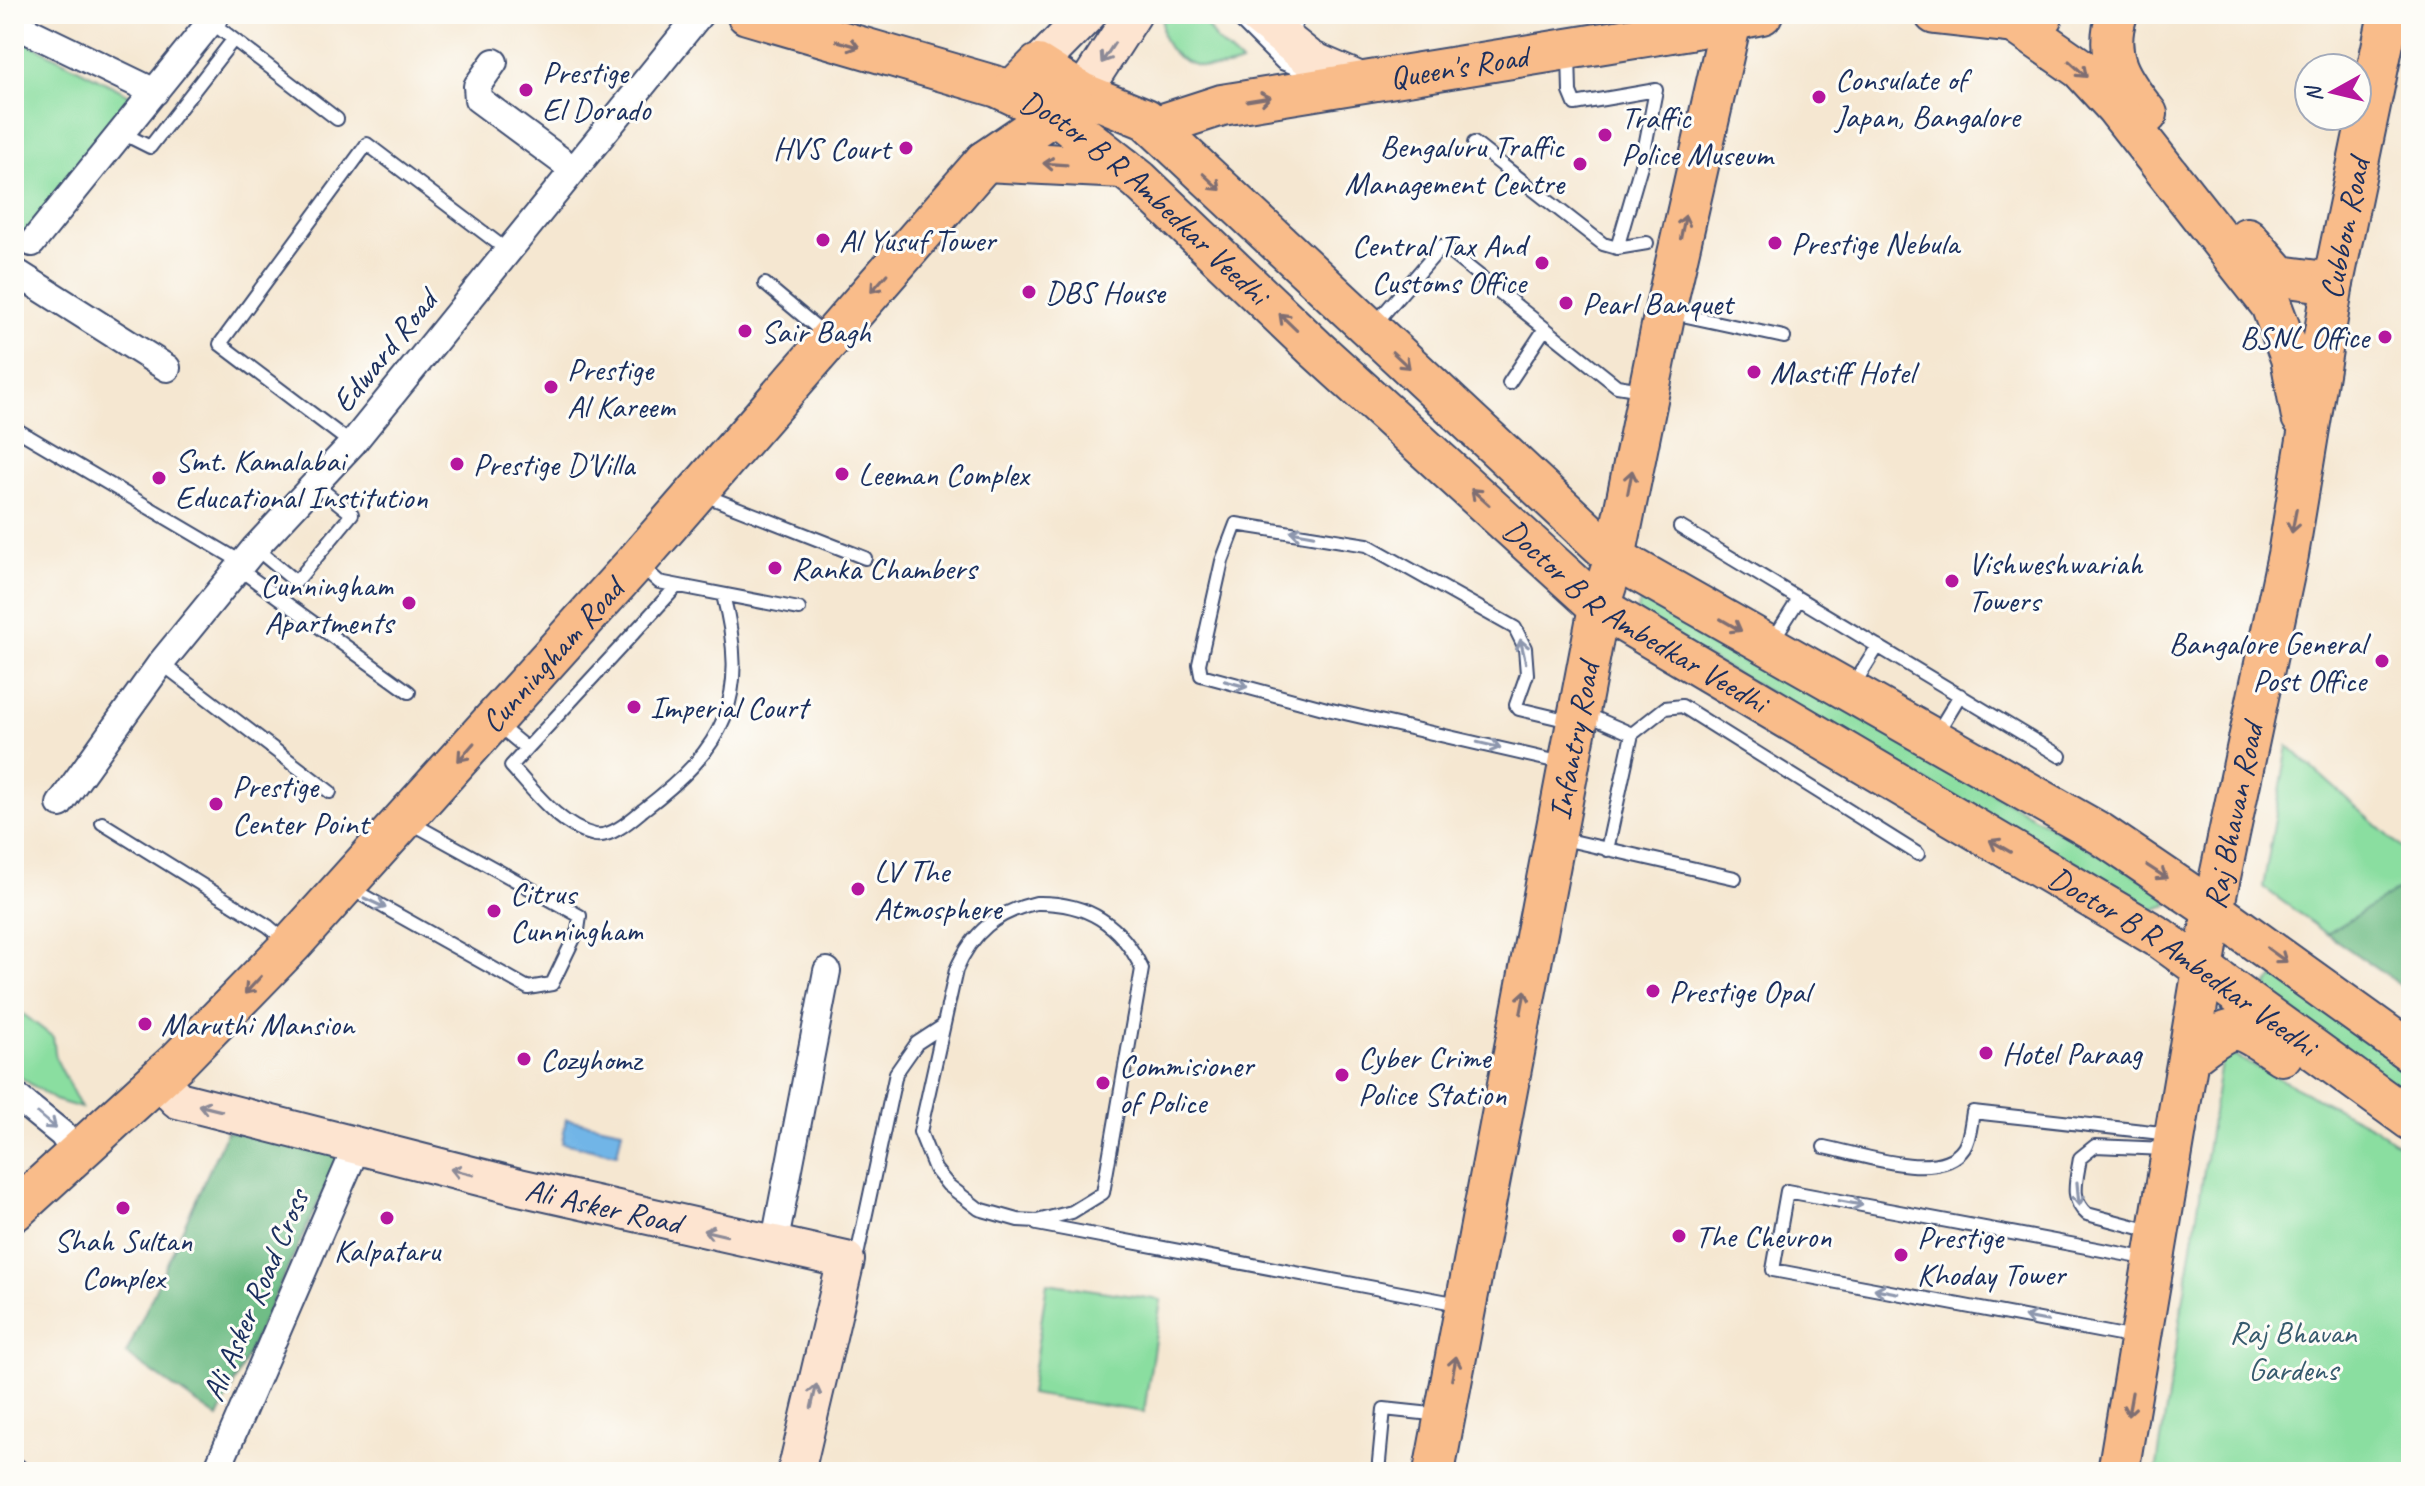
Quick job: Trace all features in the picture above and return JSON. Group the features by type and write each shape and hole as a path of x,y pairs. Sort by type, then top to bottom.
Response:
{"main road":[{"path":"747,14 1015,81 994,148 985,161"},
{"path":"1935,14 2032,18 2115,106 2271,305 2291,358 2307,445"},
{"path":"2117,14 2109,37 2112,55 2130,92 2272,269 2290,280 2333,283"},
{"name":"Cubbon Road","path":"2307,445 2333,283 2389,14"},
{"name":"Queen's Road","path":"1157,126 1222,105 1569,49 1742,16"},
{"name":"Infantry Road","path":"1434,1472 1599,607 1615,558 1665,311 1742,16"},
{"name":"Doctor B R Ambedkar Veedhi","path":"1015,81 1069,104 1157,126 1369,330 1615,558 2101,834 2411,1052"},
{"name":"Doctor B R Ambedkar Veedhi","path":"1069,104 1124,168 1599,607 2160,938 2411,1120"},
{"name":"Cunningham Road","path":"14,1211 75,1152 159,1080 407,820 985,161 1069,104"},
{"path":"985,161 1124,168 1157,126"},
{"name":"Raj Bhavan Road","path":"2118,1472 2213,910 2307,445"},
{"path":"2189,1057 2224,1031 2235,1028 2244,1030 2286,1058 2326,1060"}],"street":[{"name":"Edward Road","path":"60,804 161,663 246,560 352,444 700,14"},
{"path":"1015,81 1088,14"},
{"path":"1069,104 1133,14"},
{"path":"1254,14 1294,28 1310,59 1350,85"},
{"path":"32,243 214,18"},
{"path":"14,24 155,92"},
{"path":"494,62 477,86 478,99 574,170"},
{"path":"14,269 167,368"},
{"path":"774,1246 827,971"},
{"name":"Ali Asker Road","path":"159,1080 178,1100 774,1246 846,1260"},
{"path":"14,1095 62,1134 75,1152"},
{"name":"Ali Asker Road Cross","path":"216,1472 357,1146"},
{"path":"796,1472 846,1260"}],"lane":[{"path":"1233,14 1282,63 1350,85"},
{"path":"214,18 233,40 337,119"},
{"path":"122,133 150,147 233,40"},
{"path":"1569,49 1570,92 1575,104 1656,90 1642,162 1617,248"},
{"path":"1474,143 1603,244 1617,248 1647,243"},
{"path":"352,444 220,344 367,144 508,251"},
{"path":"14,269 32,243"},
{"path":"1369,330 1442,246 1617,386 1648,391"},
{"path":"765,284 830,339"},
{"path":"1665,311 1784,337"},
{"path":"1509,383 1544,330"},
{"path":"14,428 246,560 296,582 352,514 316,485"},
{"path":"697,492 865,558"},
{"path":"1569,764 1327,709 1201,675 1199,664 1219,575 1236,524 1367,545 1459,593 1515,628 1525,648 1527,674 1516,705 1519,709 1578,717 1632,734"},
{"path":"1680,527 2060,756"},
{"path":"246,560 409,692"},
{"path":"636,562 659,582 799,609"},
{"path":"677,586 511,766 554,812 591,834 601,836 615,830 674,786 719,736 732,694 734,636 723,595"},
{"path":"1769,647 1799,599"},
{"path":"1850,692 1878,646"},
{"path":"161,663 330,792"},
{"path":"1933,739 1960,695"},
{"path":"1607,850 1632,734 1665,708 1682,706 1918,854"},
{"path":"493,721 526,748"},
{"path":"345,886 528,988 552,984 578,930 580,916 407,820"},
{"path":"102,823 268,926 291,945"},
{"path":"1555,838 1735,878"},
{"path":"1018,1220 1037,1221 1072,1212 1103,1193 1142,969 1123,935 1092,912 1054,903 1018,907 986,925 963,953 920,1132 926,1151 941,1177 962,1198 998,1217 1466,1305"},
{"path":"846,1260 858,1251 896,1073 917,1043 943,1026"},
{"path":"1824,1147 1926,1168 1949,1164 1966,1146 1973,1112 2175,1142"},
{"path":"2157,1246 2078,1207 2075,1192 2080,1158 2095,1146 2175,1142"},
{"path":"2142,1339 1773,1270 1787,1191 2157,1246"},
{"path":"1378,1472 1384,1409 1445,1416"}],"green space":[{"path":"1164,14 1199,14 1216,40 1241,63 1213,68 1185,61 1166,43 1162,30"},
{"path":"14,36 138,99 14,251"},
{"path":"1644,593 2163,891 2168,905 2152,910 1635,616"},
{"path":"2288,746 2411,856 2411,882 2327,934 2263,887"},
{"path":"2411,882 2411,992 2327,934"},
{"path":"2276,977 2411,1071 2411,1096 2270,996 2267,984"},
{"path":"14,1007 53,1037 56,1059 81,1108 55,1100 14,1073"},
{"name":"Raj Bhavan Gardens","path":"2223,1050 2374,1127 2411,1153 2411,1472 2156,1472"},
{"path":"227,1131 340,1156 218,1418 126,1354"},
{"path":"1047,1283 1161,1300 1144,1412 1030,1394"}],"water":[{"path":"566,1119 622,1130 617,1154 562,1143"}],"place":[{"name":"Prestige El Dorado","path":"526,90"},
{"name":"Consulate of Japan, Bangalore","path":"1819,97"},
{"name":"Traffic Police Museum","path":"1605,135"},
{"name":"HVS Court","path":"906,148"},
{"name":"Bengaluru Traffic Management Centre","path":"1580,164"},
{"name":"Al Yusuf Tower","path":"823,240"},
{"name":"Prestige Nebula","path":"1775,243"},
{"name":"Central Tax And Customs Office","path":"1542,263"},
{"name":"DBS House","path":"1029,292"},
{"name":"Pearl Banquet","path":"1566,303"},
{"name":"Sair Bagh","path":"745,331"},
{"name":"BSNL Office","path":"2385,337"},
{"name":"Mastiff Hotel","path":"1754,372"},
{"name":"Prestige Al Kareem","path":"551,387"},
{"name":"Prestige D'Villa","path":"457,464"},
{"name":"Leeman Complex","path":"842,474"},
{"name":"Smt. Kamalabai Educational Institution","path":"159,478"},
{"name":"Ranka Chambers","path":"775,568"},
{"name":"Vishweshwariah Towers","path":"1952,581"},
{"name":"Cunningham Apartments","path":"409,603"},
{"name":"Bangalore General Post Office","path":"2382,661"},
{"name":"Imperial Court","path":"634,707"},
{"name":"Prestige Center Point","path":"216,804"},
{"name":"LV The Atmosphere","path":"858,889"},
{"name":"Citrus Cunningham","path":"494,911"},
{"name":"Prestige Opal","path":"1653,991"},
{"name":"Maruthi Mansion","path":"145,1024"},
{"name":"Hotel Paraag","path":"1986,1053"},
{"name":"Cozyhomz","path":"524,1059"},
{"name":"Cyber Crime Police Station","path":"1342,1075"},
{"name":"Commisioner of Police","path":"1103,1083"},
{"name":"Shah Sultan Complex","path":"123,1208"},
{"name":"Kalpataru","path":"387,1218"},
{"name":"The Chevron","path":"1679,1236"},
{"name":"Prestige Khoday Tower","path":"1901,1255"}]}
